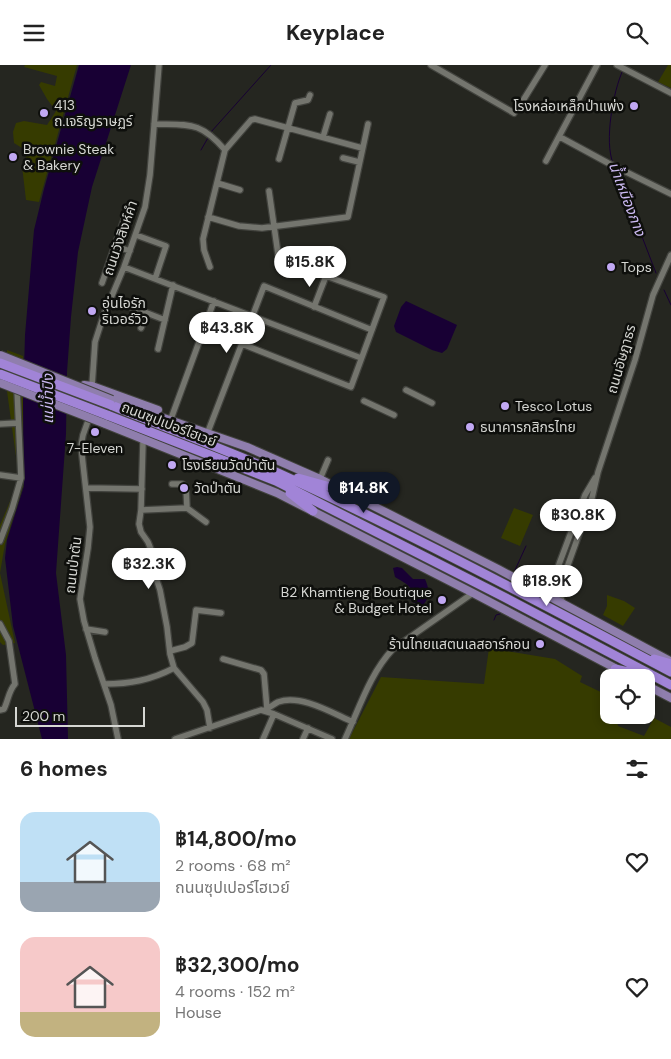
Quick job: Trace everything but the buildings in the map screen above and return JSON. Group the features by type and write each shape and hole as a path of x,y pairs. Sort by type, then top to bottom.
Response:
{"highway":[{"name":"ถนนซุปเปอร์ไฮเวย์","path":"0,364 111,403 274,471 405,534 671,672"},
{"name":"ถนนซุปเปอร์ไฮเวย์","path":"0,374 105,419 276,481 512,601 671,685"},
{"path":"274,471 341,490"},
{"path":"276,481 313,511"},
{"path":"637,654 671,663"}],"main road":[{"path":"0,355 111,403 247,447"},
{"path":"0,364 0,384 105,419 277,493 473,593 615,669"},
{"path":"277,493 256,488 88,421 80,414 80,389 84,385 92,386 209,429 320,479 512,576 671,663"},
{"path":"655,690 671,698"}],"street":[{"name":"ถนนวังสิงห์คำ","path":"92,386 95,342 145,207 148,192 159,65"},
{"path":"431,65 514,113"},
{"path":"519,107 545,65"},
{"path":"546,161 597,65"},
{"path":"622,67 671,93"},
{"path":"279,159 295,103 308,100 310,95"},
{"path":"323,137 330,114"},
{"path":"210,267 204,250 203,239 226,150 251,120 262,120 362,148"},
{"path":"154,124 197,126 213,136 226,150"},
{"path":"208,217 250,227 348,217 368,124"},
{"path":"560,137 671,194"},
{"path":"343,159 359,162"},
{"path":"217,183 240,189"},
{"path":"269,191 280,261"},
{"path":"102,283 125,217"},
{"path":"136,235 166,245 156,279"},
{"path":"115,246 130,251"},
{"name":"ถนนอัษฎาธร","path":"563,603 560,596 560,587 592,498 598,472 632,371 653,295 668,269 671,255"},
{"path":"124,267 361,358"},
{"path":"242,344 351,387 384,297 326,276 314,307"},
{"path":"158,349 173,285"},
{"path":"209,429 264,286 372,329"},
{"path":"111,299 165,320"},
{"path":"172,416 214,301"},
{"path":"141,328 147,313"},
{"path":"0,541 12,509 20,478 16,358"},
{"path":"406,390 432,403"},
{"path":"364,401 394,415"},
{"name":"ถนนป่าตัน","path":"88,421 83,435 82,446 90,527 80,599 86,629 111,705 118,739"},
{"path":"0,423 18,423"},
{"path":"143,443 139,524 141,532 152,552 153,569 160,590 168,627 174,668 203,702 207,710 210,728"},
{"path":"320,479 328,460"},
{"name":"ถนนอัษฎาธร","path":"540,591 548,588 552,583 585,495 598,472"},
{"path":"0,475 20,478"},
{"path":"172,484 182,484 186,487 187,508"},
{"path":"87,488 142,489"},
{"path":"141,510 187,508 206,522"},
{"path":"574,523 582,526"},
{"path":"345,739 374,676 393,649 473,593"},
{"path":"170,651 192,643 196,610 221,613"},
{"path":"0,625 10,641 15,684 11,688 9,697 2,709"},
{"path":"86,629 105,632"},
{"path":"223,659 261,670 264,674 266,710"},
{"path":"104,684 141,681 158,677 174,668"},
{"path":"175,739 255,711 266,710 279,702 301,701 353,722"},
{"path":"266,710 332,739"},
{"path":"263,739 274,714"},
{"path":"303,739 308,728"}],"green space":[{"path":"25,65 77,65 39,202 26,200 22,166 27,155 22,148 14,143 13,132 16,123 24,121 47,125 56,111 39,85 41,82 55,86 57,76 24,67"},
{"path":"668,65 671,65 671,88 658,82"},
{"path":"7,350 23,356 23,486 5,544 0,573 0,525 16,487 18,471 6,384"},
{"path":"514,508 533,515 520,546 501,538"},
{"path":"0,573 15,643 3,645 0,642"},
{"path":"607,595 624,601 635,608 623,626 603,615 607,606"},
{"path":"489,648 555,659 582,676 580,682 600,692 600,724 618,724 618,726 644,736 651,724 655,724 655,719 671,727 671,739 349,739 381,677 484,684"}],"water":[{"name":"แม่น้ำปิง","path":"79,65 131,65 92,187 78,252 67,372 66,434 56,573 66,655 68,739 42,739 13,626 5,558 7,540 24,486 23,402 25,335 34,230"},
{"path":"406,301 457,325 447,349 442,353 396,332 394,326 401,307"},
{"path":"393,568 402,568 413,579 425,579 428,592 427,599 423,605 412,602 409,587 395,577"}],"waterway":[{"path":"211,132 271,65"},
{"name":"น้ำเหมืองกาง","path":"613,163 609,143 611,117 616,90 623,70"},
{"path":"201,150 209,136"},
{"name":"น้ำเหมืองกาง","path":"616,169 656,273"},
{"name":"น้ำเหมืองกาง","path":"664,290 671,305"},
{"path":"520,574 515,570 526,546"},
{"path":"494,620 496,615 500,614"}],"place":[{"name":"โรงหล่อเหล็กป่าแพ่ง","path":"634,106"},
{"name":"413 ถ.เจริญราษฏร์","path":"44,113"},
{"name":"Brownie Steak & Bakery","path":"13,157"},
{"name":"Tops","path":"611,267"},
{"name":"อุ่นไอรัก ริเวอร์วิว","path":"92,311"},
{"name":"Tesco Lotus","path":"505,406"},
{"name":"ธนาคารกสิกรไทย","path":"470,427"},
{"name":"7-Eleven","path":"95,432"},
{"name":"โรงเรียนวัดป่าตัน","path":"172,465"},
{"name":"วัดป่าตัน","path":"184,488"},
{"name":"B2 Khamtieng Boutique & Budget Hotel","path":"442,600"},
{"name":"ร้านไทยแสตนเลสอาร์กอน","path":"540,644"}]}
